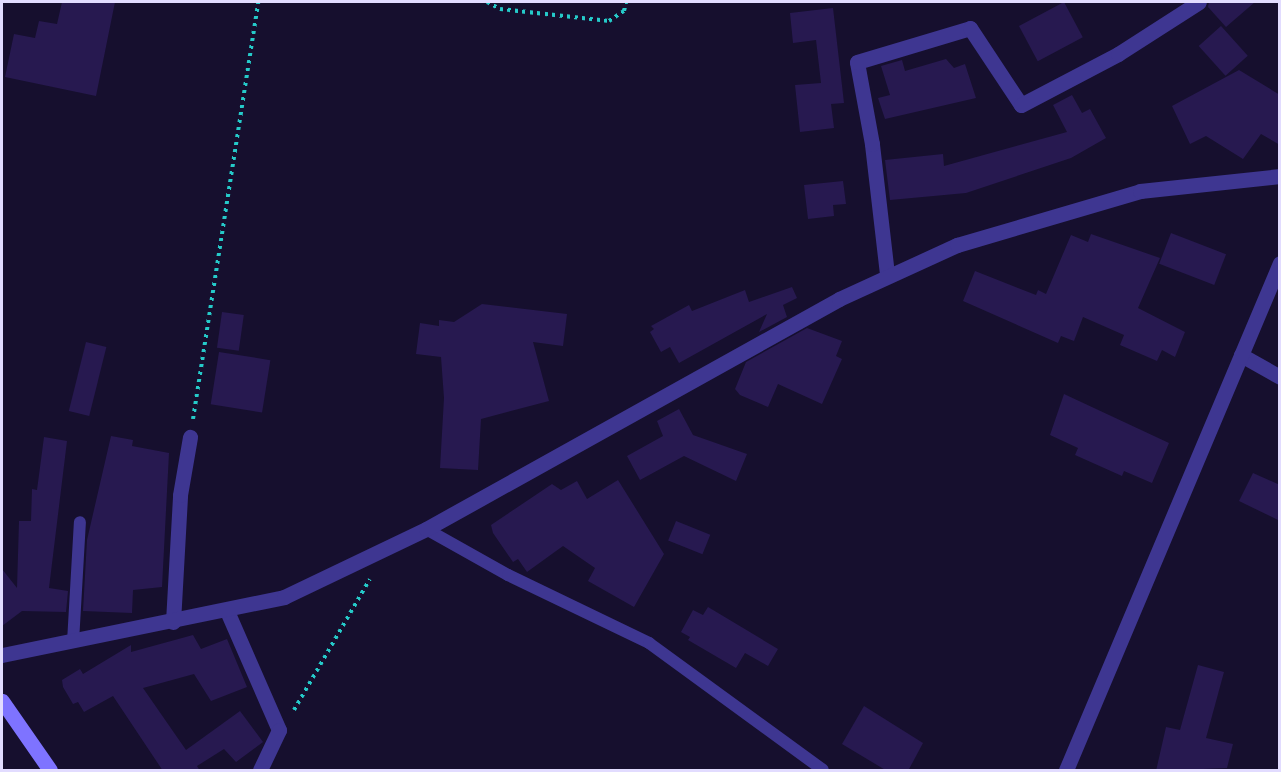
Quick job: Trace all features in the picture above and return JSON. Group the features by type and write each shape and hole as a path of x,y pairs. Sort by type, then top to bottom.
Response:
{"main road":[{"path":"2,700 50,771"}],"street":[{"path":"887,274 872,144 856,62 970,28 1021,105 1118,54 1199,2"},
{"path":"2,655 227,611 284,597 426,529 738,353 887,274 957,245 1140,191 1280,176"},
{"path":"1066,771 1280,263"},
{"path":"1241,355 1280,377"},
{"path":"173,622 180,495 190,437"},
{"path":"227,611 279,730 261,771"}],"lane":[{"path":"73,642 80,522"},
{"path":"426,529 508,575 650,643 823,771"}],"path":[{"path":"190,437 258,2"},
{"path":"487,2 500,9 609,21 624,11 626,2"},
{"path":"279,730 387,549"}],"building":[{"path":"62,2 115,2 96,96 5,77 14,34 35,38 39,21 57,24"},
{"path":"1064,2 1083,37 1038,61 1019,26"},
{"path":"1209,2 1255,2 1226,27 1208,7"},
{"path":"833,8 844,103 831,104 834,128 800,132 795,85 821,83 816,40 793,43 790,13"},
{"path":"1221,26 1248,56 1225,76 1199,46"},
{"path":"946,59 954,68 965,64 976,98 885,119 878,98 890,95 881,66 902,60 905,71"},
{"path":"1239,70 1280,95 1280,145 1261,134 1243,159 1206,136 1190,144 1172,106"},
{"path":"1072,95 1082,113 1090,109 1106,138 1071,158 966,193 890,200 885,160 943,154 944,166 1067,132 1053,105"},
{"path":"843,181 846,204 833,205 834,216 808,219 804,185"},
{"path":"1171,233 1226,254 1214,285 1159,264"},
{"path":"1091,234 1160,258 1138,308 1185,332 1175,357 1162,350 1157,361 1120,345 1124,335 1083,317 1074,341 1061,336 1058,343 963,301 975,271 1036,295 1038,290 1046,294 1071,235 1088,242"},
{"path":"792,287 797,298 783,305 787,317 759,332 767,314 679,363 670,347 661,352 650,332 654,329 651,326 689,305 692,311 745,290 749,302"},
{"path":"482,304 567,314 563,346 533,342 549,401 481,419 478,470 440,468 444,398 441,357 416,354 420,323 439,326 439,320 454,322"},
{"path":"222,312 244,315 239,351 217,348"},
{"path":"807,328 842,341 836,356 842,359 822,404 778,384 768,407 740,395 735,389 746,362"},
{"path":"86,342 106,347 89,416 69,411"},
{"path":"219,352 270,360 262,412 211,404"},
{"path":"1064,394 1169,443 1152,483 1124,471 1122,476 1075,455 1078,448 1050,435"},
{"path":"679,409 693,435 747,454 736,481 684,456 640,480 627,456 663,436 657,421"},
{"path":"111,436 133,440 132,446 169,453 162,587 133,590 132,613 83,611 87,540"},
{"path":"44,437 67,441 49,588 68,591 66,612 22,611 2,626 2,569 17,588 19,521 31,521 32,489 37,490"},
{"path":"1253,473 1280,485 1280,521 1239,501"},
{"path":"618,480 664,554 634,607 588,581 595,568 563,546 527,572 518,559 513,562 493,533 491,525 552,484 561,490 577,481 587,499"},
{"path":"676,521 710,535 702,554 668,540"},
{"path":"708,607 778,649 768,666 745,653 736,668 688,640 690,637 681,632 693,610 703,615"},
{"path":"193,635 201,649 227,639 247,687 211,701 194,674 143,688 186,750 240,711 263,742 236,762 224,749 197,766 200,771 163,771 113,696 84,712 78,702 73,704 63,687 62,680 80,669 83,674 131,645 131,652"},
{"path":"1198,665 1224,672 1206,738 1233,744 1227,768 1156,771 1166,727 1180,730"},
{"path":"864,706 923,743 908,771 887,771 842,744"}]}
